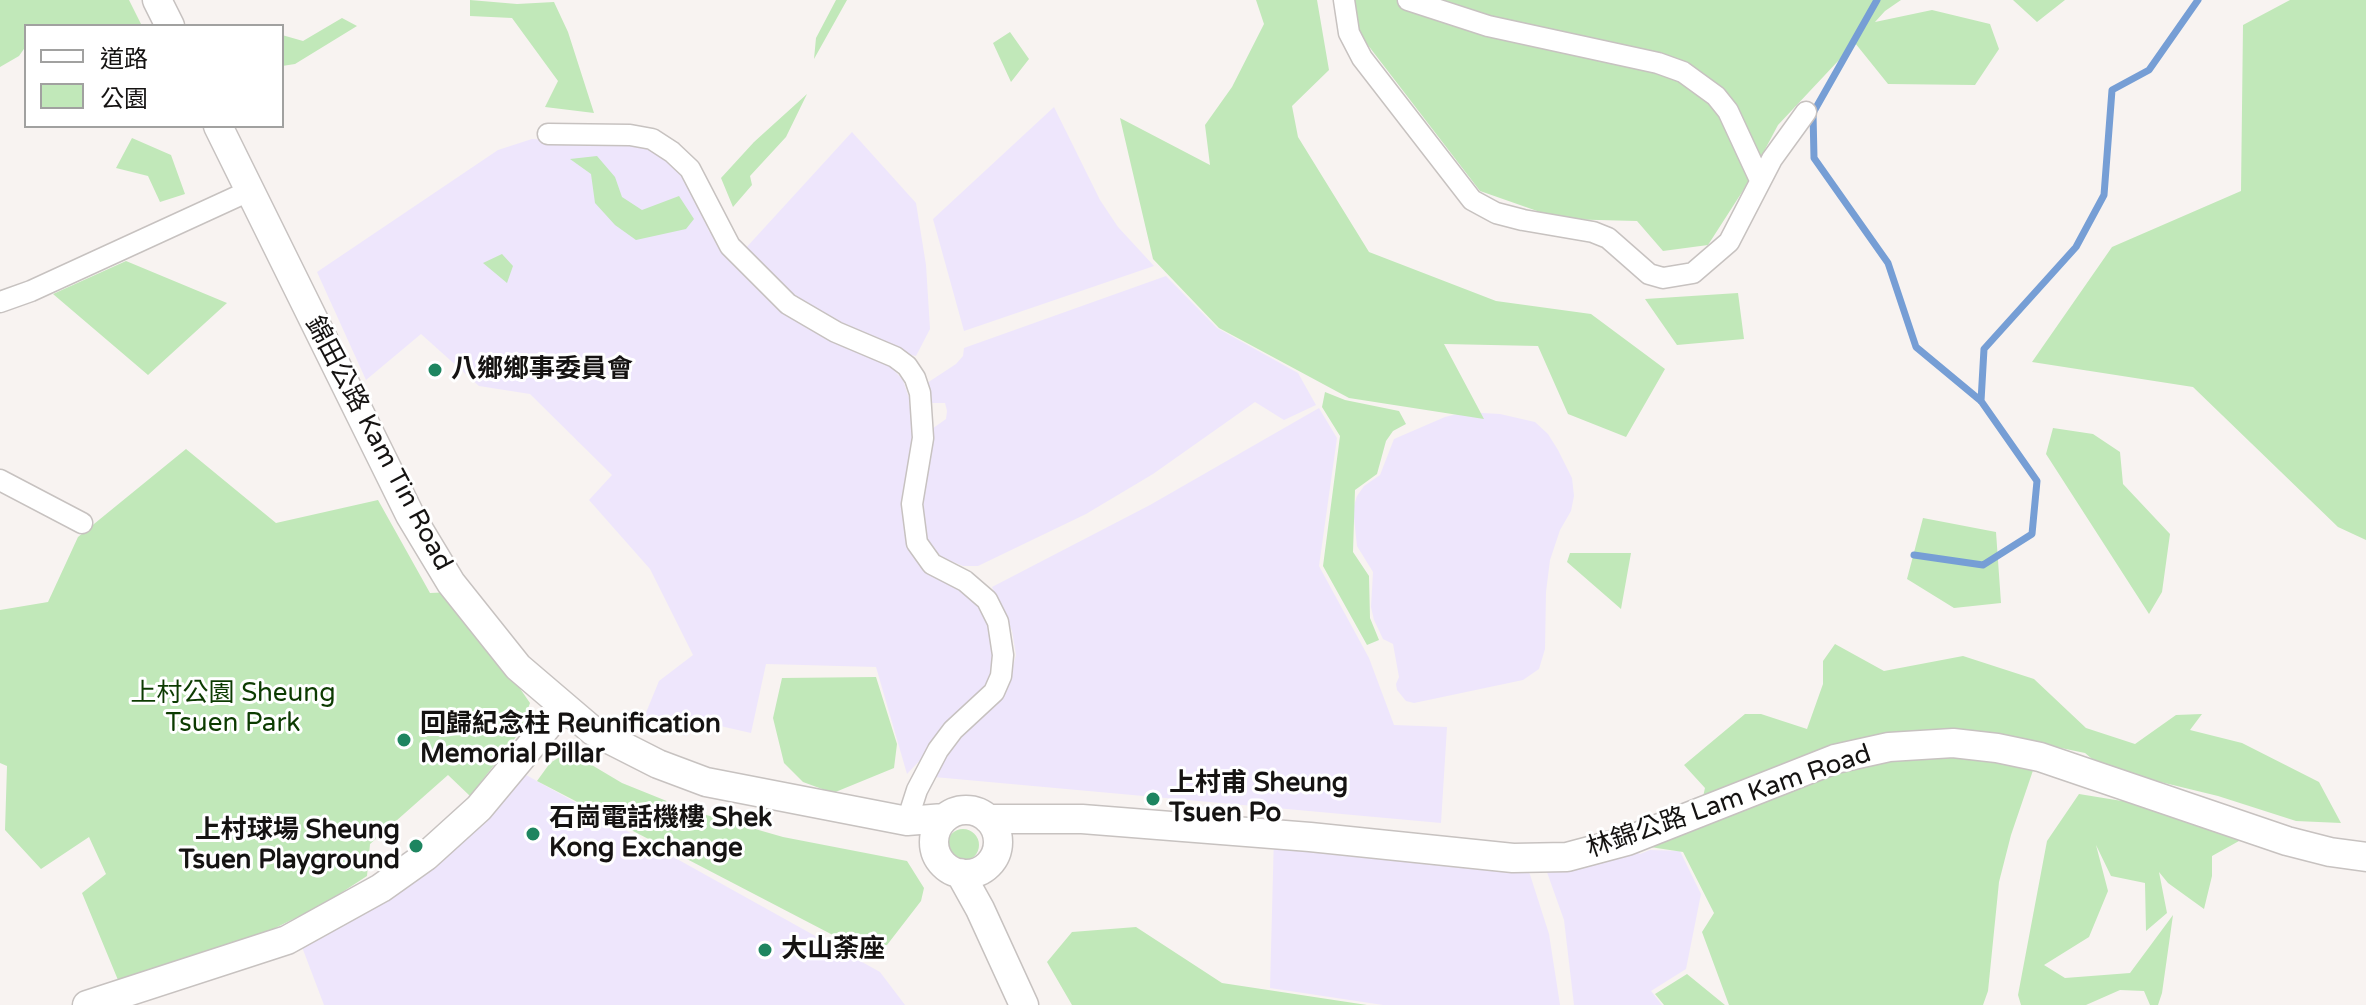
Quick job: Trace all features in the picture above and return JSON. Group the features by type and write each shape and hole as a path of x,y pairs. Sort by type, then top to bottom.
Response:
{"main road":[{"path":"157,0 169,24"},
{"name":"錦田公路 Kam Tin Road","path":"219,128 410,515 451,583 518,667 593,731 706,782 938,829"},
{"path":"87,1005 287,940 381,888 426,856 479,808 563,707"},
{"name":"林錦公路 Lam Kam Road","path":"992,826 1029,820 1082,819 1310,837 1513,858 1567,857 1627,841 1835,759 1889,747 1953,743 2040,757 2287,841 2366,857"},
{"path":"958,810 974,811 992,826 995,854 970,872 940,862 936,855 938,829 958,810"},
{"path":"970,872 980,909 1024,1005"}],"street":[{"path":"1344,0 1349,33 1362,58 1472,200 1496,213 1593,232 1608,238 1649,274 1663,278 1693,273 1729,242 1760,180 1806,112"},
{"path":"1408,0 1488,26 1658,63 1683,72 1716,96 1728,111 1760,180"},
{"path":"548,134 630,135 652,139 672,152 690,169 730,246 788,304 836,332 895,357 907,366 915,378 920,393 923,438 912,504 917,543 932,564 965,581 987,600 998,622 1003,655 1001,676 994,692 953,730 938,750 917,790 907,821"},
{"path":"0,302 31,291 249,191"},
{"path":"0,480 82,523"}],"shaded area":[{"path":"1054,107 1100,200 1118,227 1154,266 964,331 933,219"},
{"path":"852,132 916,203 926,265 930,329 916,356 898,352 792,302 744,250"},
{"path":"532,139 641,144 672,163 688,179 709,231 731,257 861,352 890,366 903,380 909,398 913,438 907,525 992,616 994,682 907,774 876,667 766,664 751,733 707,723 686,736 643,720 659,681 693,655 650,569 589,500 612,475 530,394 479,386 421,334 366,380 317,272 498,150"},
{"path":"1166,276 1217,328 1298,373 1316,405 1284,420 1255,402 1153,474 1086,514 978,566 963,566 941,557 927,538 919,519 929,431 946,419 947,411 945,403 931,403 924,385 956,364 963,356 964,348"},
{"path":"1319,408 1337,438 1319,566 1369,658 1394,725 1447,727 1441,823 934,777 944,751 1006,691 1016,655 1012,631 992,587 1150,505"},
{"path":"1465,412 1500,414 1535,422 1548,434 1558,450 1572,478 1574,496 1571,511 1560,530 1550,560 1545,649 1539,669 1523,680 1414,703 1406,701 1397,690 1399,677 1393,644 1383,639 1374,620 1371,607 1373,572 1357,546 1353,509 1364,486 1380,475 1394,439 1445,417"},
{"path":"519,771 880,972 905,1005 324,1005 302,947"},
{"path":"1274,835 1525,859 1549,934 1560,1005 1383,1005 1270,988"},
{"path":"1629,847 1640,854 1650,850 1680,851 1701,894 1686,969 1651,991 1662,1005 1574,1005 1564,920 1543,861"}],"green space":[{"path":"0,0 129,0 141,24 24,24 24,49 19,56 0,67"},
{"path":"470,0 517,4 554,2 568,32 594,113 545,107 558,81 512,18 470,16"},
{"path":"836,0 847,0 814,59 816,38"},
{"path":"1256,0 1317,0 1329,70 1292,106 1298,137 1369,252 1496,301 1591,314 1665,369 1626,437 1568,414 1538,346 1444,344 1484,419 1349,398 1219,328 1153,259 1120,118 1210,165 1205,125 1232,87 1264,24"},
{"path":"1343,0 1901,0 1875,22 1932,10 1990,24 1999,49 1975,85 1888,84 1855,43 1778,125 1744,189 1708,245 1663,251 1637,221 1560,219 1480,191 1344,14"},
{"path":"2013,0 2065,0 2037,22"},
{"path":"2290,0 2366,0 2366,540 2338,527 2193,387 2032,362 2112,247 2241,191 2243,25"},
{"path":"342,18 357,26 295,64 284,66 284,36 303,41"},
{"path":"1010,32 1029,59 1011,82 993,43"},
{"path":"807,94 786,137 750,176 752,185 733,207 721,178 754,142"},
{"path":"132,138 171,155 185,194 160,202 148,176 116,168"},
{"path":"597,156 615,177 622,197 642,210 679,196 694,219 686,229 636,240 615,225 595,203 591,174 570,159"},
{"path":"502,254 513,266 507,283 483,263"},
{"path":"126,261 227,303 148,375 53,294"},
{"path":"1738,293 1744,339 1677,345 1645,299"},
{"path":"1325,392 1345,400 1399,411 1406,424 1393,431 1386,441 1377,474 1355,490 1353,552 1369,576 1370,618 1379,640 1367,645 1323,566 1340,436 1322,407"},
{"path":"2053,428 2093,434 2120,452 2123,484 2170,534 2162,592 2149,614 2046,454"},
{"name":"上村公園 Sheung Tsuen Park","path":"186,449 276,523 378,500 430,593 453,592 530,703 519,733 470,796 448,775 370,844 367,876 324,904 265,933 118,980 82,893 106,874 89,837 41,869 5,830 7,766 0,763 0,610 48,602 78,537"},
{"path":"1923,518 1996,532 2001,603 1954,608 1907,579"},
{"path":"1570,553 1631,553 1621,609 1567,562"},
{"path":"1835,644 1884,671 1963,656 2034,679 2086,728 2135,744 2176,715 2202,714 2190,730 2242,743 2319,782 2341,823 2296,821 2218,796 2103,768 2085,753 2042,744 2011,835 1999,882 1988,991 1983,1005 1729,1005 1702,932 1714,913 1683,852 1650,847 1638,853 1631,846 1697,823 1705,788 1684,765 1745,714 1761,714 1807,729 1823,684 1823,661"},
{"path":"876,677 897,744 894,768 833,793 803,782 784,763 773,718 782,678"},
{"path":"563,755 580,758 622,783 689,810 783,837 907,861 924,888 921,901 887,945 852,945 537,781 550,763"},
{"path":"2079,794 2122,801 2184,799 2239,841 2212,856 2212,876 2204,909 2168,883 2159,872 2167,913 2146,931 2145,883 2111,876 2096,845 2108,891 2089,937 2044,965 2065,978 2130,973 2173,915 2158,1005 2150,1005 2144,991 2120,990 2086,1005 2021,1005 2018,995 2047,841"},
{"path":"963,829 974,834 979,845 974,856 963,861 952,856 947,845 952,834"},
{"path":"1136,927 1222,983 1367,1005 1072,1005 1047,962 1072,932"},
{"path":"1687,974 1725,1005 1664,1005 1655,994"}],"waterway":[{"path":"1877,0 1813,113 1814,158 1888,263 1916,347 1981,401 2037,481 2032,534 1983,565 1914,555"},
{"path":"1981,401 1984,349 2076,247 2104,195 2112,90 2149,70 2198,0"}],"place":[{"name":"八鄉鄉事委員會","path":"435,370"},
{"name":"回歸紀念柱 Reunification Memorial Pillar","path":"404,740"},
{"name":"上村甫 Sheung Tsuen Po","path":"1153,799"},
{"name":"石崗電話機樓 Shek Kong Exchange","path":"533,834"},
{"name":"上村球場 Sheung Tsuen Playground","path":"416,846"},
{"name":"大山荼座","path":"765,950"}]}
